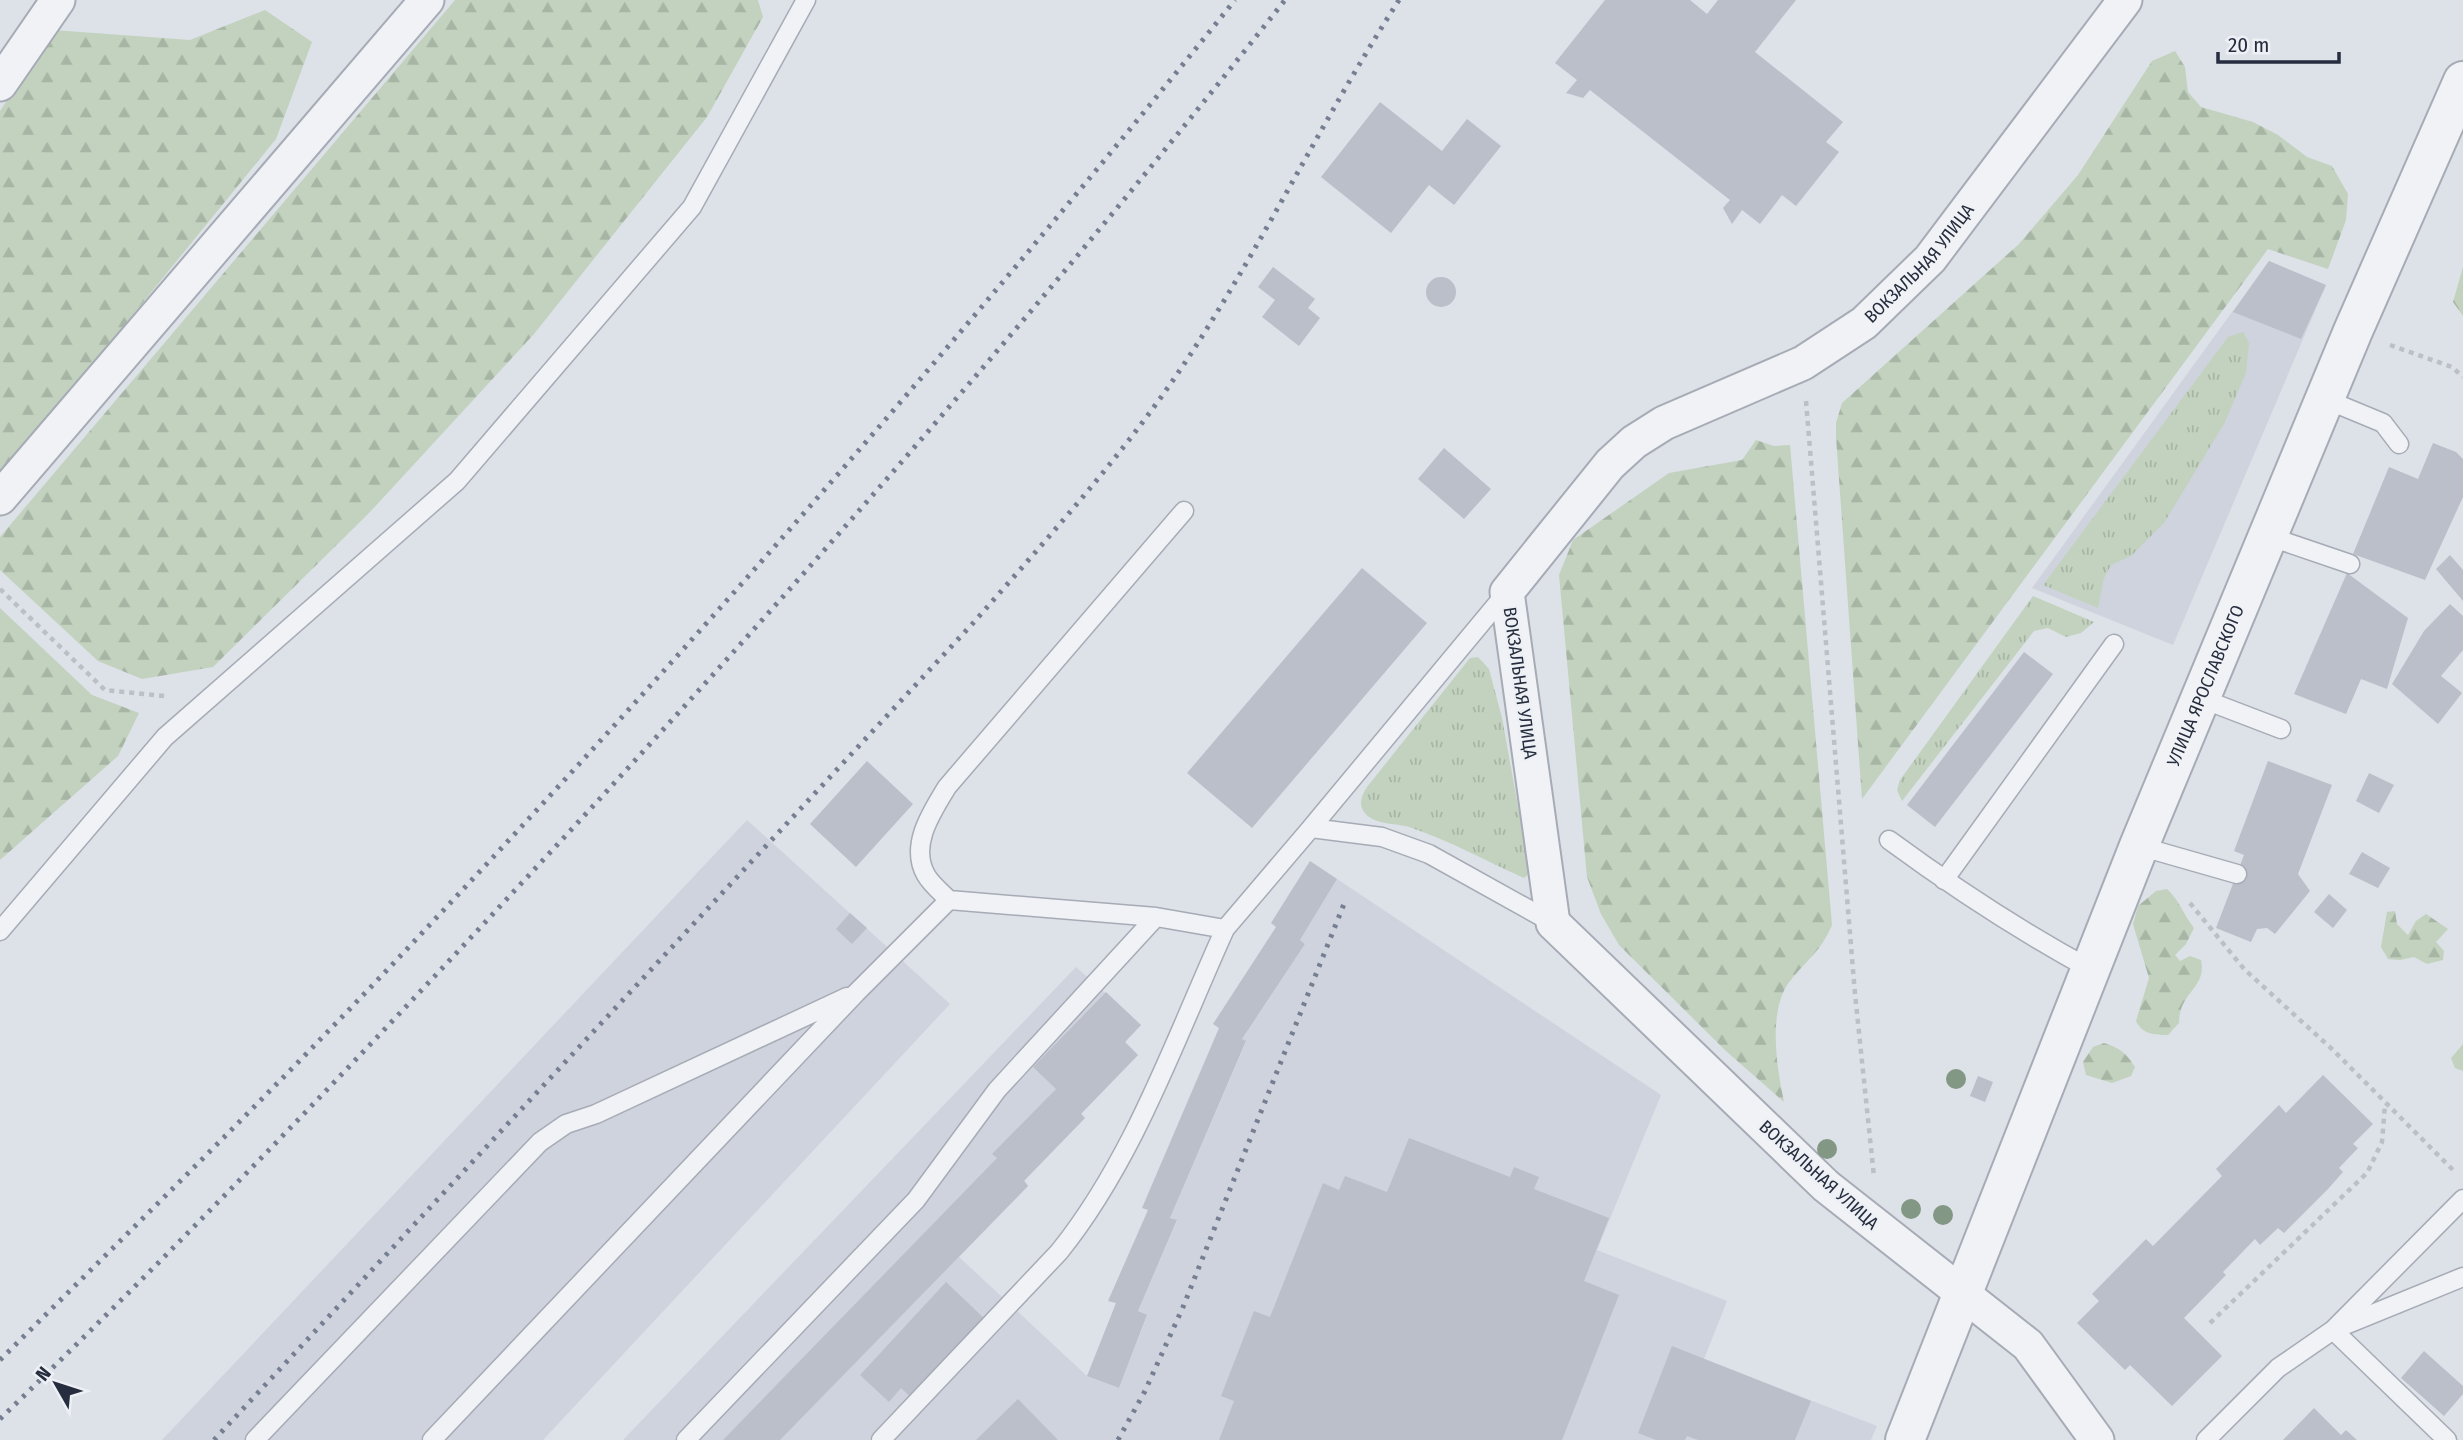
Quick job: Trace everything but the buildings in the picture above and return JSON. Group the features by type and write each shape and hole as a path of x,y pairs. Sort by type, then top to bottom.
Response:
{"street":[{"path":"0,84 58,0"},
{"path":"0,498 427,0"},
{"name":"ВОКЗАЛЬНАЯ УЛИЦА","path":"1963,1296 1826,1186 1553,923 1507,592 1610,464 1634,442 1664,423 1803,363 1864,323 1930,259 2125,0"},
{"name":"УЛИЦА ЯРОСЛАВСКОГО","path":"1905,1440 2139,846 2353,331 2463,81"},
{"path":"1963,1296 2028,1345 2098,1440"}],"lane":[{"path":"0,932 166,737 457,481 692,207 806,0"},
{"path":"2325,399 2383,423 2399,444"},
{"path":"1184,510 947,787 925,822 920,850 926,875 948,900 1156,917 1225,929"},
{"path":"2268,536 2350,564"},
{"path":"881,1440 1059,1252 1084,1221 1112,1178 1225,929 1507,592"},
{"path":"1944,880 2114,644"},
{"path":"2200,698 2281,729"},
{"path":"1311,828 1382,837 1429,854 1553,923"},
{"path":"1889,840 1944,880 2049,947 2091,969"},
{"path":"2139,846 2237,874"},
{"path":"432,1440 856,993 948,900"},
{"path":"686,1440 916,1200 997,1090 1156,917"},
{"path":"255,1440 540,1142 566,1124 596,1114 856,993"},
{"path":"2206,1440 2278,1368 2333,1330 2463,1199"},
{"path":"2333,1330 2463,1277"},
{"path":"2333,1330 2446,1440"}],"path":[{"path":"2353,331 2452,367 2463,377"},
{"path":"1803,363 1851,953 1880,1230"},
{"path":"0,589 105,690 208,700"},
{"path":"2190,903 2244,969 2333,1049 2463,1179"},
{"path":"2210,1323 2367,1173 2382,1142 2385,1102"}],"shaded area":[{"path":"2269,261 2326,285 2173,645 2032,588"},
{"path":"747,820 950,1004 543,1440 162,1440"},
{"path":"1337,879 1661,1095 1597,1250 1727,1301 1704,1359 1877,1426 1871,1440 623,1440 1076,967 1141,1025 1125,1042 1138,1055 1081,1113 1085,1118 1024,1180 1028,1186 959,1257 1087,1376 1119,1388 1147,1316 1138,1311 1177,1221 1170,1218 1246,1042 1242,1039 1305,944 1300,940"}],"green space":[{"path":"455,0 758,0 763,17 707,117 534,334 371,511 213,667 142,679 98,661 0,570 0,537"},
{"path":"265,10 312,42 276,139 0,478 0,111 53,30 190,40"},
{"path":"2175,51 2185,67 2188,92 2201,107 2253,122 2278,135 2307,157 2332,166 2348,194 2346,220 2328,269 2268,249 1862,799 1836,437 1836,423 1842,403 2019,244 2078,175 2152,61"},
{"path":"2463,267 2463,316 2453,302"},
{"path":"2243,332 2249,343 2246,373 2224,424 2164,523 2131,556 2111,565 2104,578 2098,608 2043,585 2228,337"},
{"path":"1756,440 1774,446 1790,445 1832,925 1818,949 1790,981 1778,1007 1776,1040 1784,1102 1726,1051 1619,945 1601,914 1587,877 1559,575 1573,540 1669,473 1742,460"},
{"path":"2033,596 2094,622 2081,633 2066,637 2048,628 2034,631 1902,801 1897,790 1900,780"},
{"path":"0,608 92,695 139,713 118,756 0,860"},
{"path":"1478,657 1489,669 1502,718 1530,873 1524,878 1424,832 1373,819 1364,812 1361,805 1367,787 1470,658"},
{"path":"2167,889 2194,928 2186,944 2175,955 2180,961 2190,956 2201,960 2202,970 2197,984 2183,1004 2179,1023 2168,1035 2158,1035 2142,1029 2136,1021 2149,978 2133,924 2138,906 2156,891"},
{"path":"2395,911 2397,924 2408,935 2416,921 2426,914 2448,929 2436,942 2444,951 2443,960 2427,964 2414,957 2388,959 2381,947 2387,912"},
{"path":"2104,1043 2129,1058 2135,1067 2131,1076 2112,1083 2086,1075 2083,1062 2093,1047"},
{"path":"2463,1044 2463,1071 2455,1068 2451,1058"}],"railway":[{"path":"0,1360 318,1041 632,706 939,358 1235,0"},
{"path":"0,1419 197,1224 326,1090 517,888 715,672 1006,341 1285,0"},
{"path":"214,1440 975,621 1088,490 1142,423 1192,352 1399,0"},
{"path":"1118,1440 1145,1391 1183,1307 1344,904"}]}
